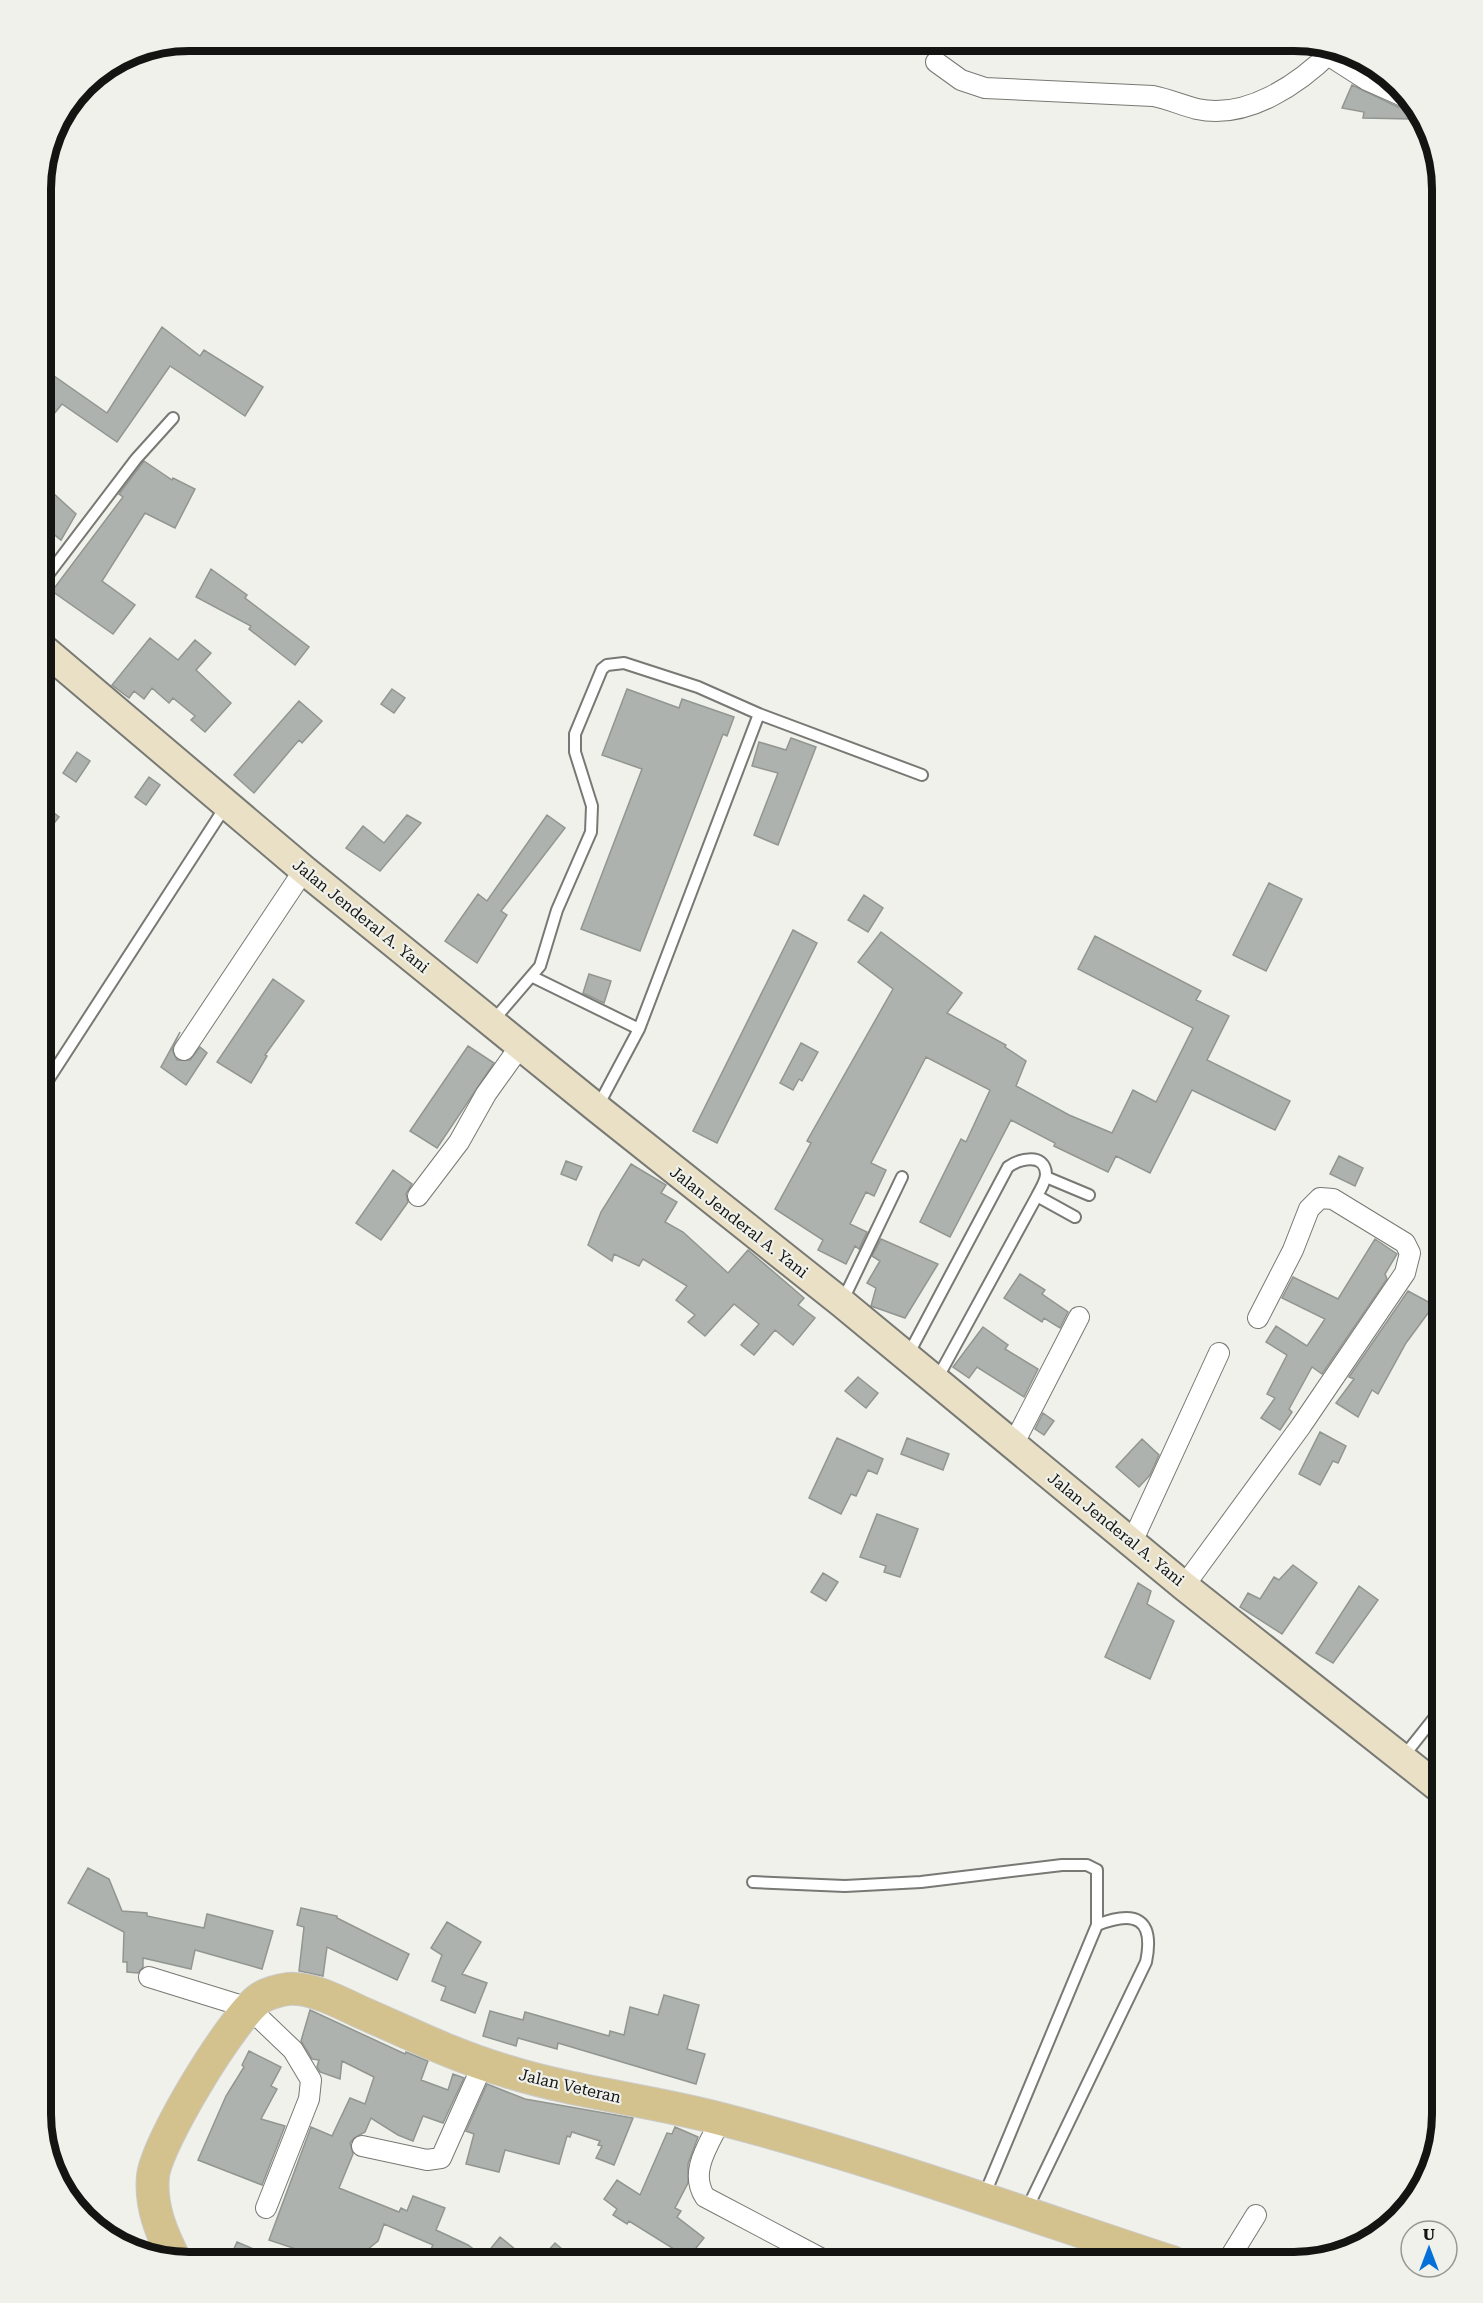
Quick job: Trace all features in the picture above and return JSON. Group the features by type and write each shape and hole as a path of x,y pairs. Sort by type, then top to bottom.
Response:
{"main road":[{"name":"Jalan Jenderal A. Yani","path":"51,655 304,870 842,1303 1185,1586 1432,1781"},
{"name":"Jalan Veteran","path":"170,2250 159,2229 153,2199 153,2174 165,2139 216,2051 245,2013 260,1997 288,1989 314,1992 483,2064 562,2085 721,2119 983,2199 1141,2252"}],"street":[{"path":"936,62 962,80 985,88 1153,96 1177,100 1196,109 1213,111 1231,110 1259,102 1294,82 1327,55"},
{"path":"1336,58 1367,80 1390,90"},
{"path":"184,1050 304,870"},
{"path":"418,1196 459,1142 486,1094 521,1045"},
{"path":"1185,1586 1301,1426 1405,1273 1410,1253 1405,1243 1334,1199 1320,1198 1309,1209 1293,1250 1258,1318"},
{"path":"1012,1445 1078,1317"},
{"path":"1131,1542 1219,1353"},
{"path":"149,1977 245,2013 293,2050 311,2080 309,2099 266,2208"},
{"path":"362,2146 427,2160 441,2158 483,2064"},
{"path":"721,2119 697,2175 699,2188 705,2197 809,2252"},
{"path":"1233,2252 1256,2215"}],"lane":[{"path":"51,571 136,459 173,418"},
{"path":"492,1022 533,977 540,966 557,910 591,832 592,806 575,752 576,734 602,669 607,665 624,663 698,687 759,714 922,775"},
{"path":"597,1108 639,1029 759,714"},
{"path":"51,1076 227,804"},
{"path":"533,977 639,1029"},
{"path":"906,1358 1008,1167 1024,1158 1036,1160 1043,1166 1046,1177 935,1382"},
{"path":"842,1303 902,1177"},
{"path":"1046,1177 1089,1195"},
{"path":"1037,1196 1075,1217"},
{"path":"1403,1758 1432,1722"},
{"path":"753,1882 845,1886 921,1882 1078,1864 1097,1870 1097,1925 983,2199"},
{"path":"1025,2214 1146,1962 1149,1937 1147,1928 1138,1921 1120,1918 1097,1925"}],"building":[{"path":"1352,85 1398,107 1404,106 1411,119 1363,118 1364,112 1342,108"},
{"path":"162,327 200,356 204,350 263,387 245,416 170,366 117,442 62,404 51,418 51,374 107,413"},
{"path":"144,461 172,480 173,478 195,489 175,528 145,513 102,581 135,605 113,634 52,591 123,497 119,494"},
{"path":"51,491 76,514 61,540 51,532"},
{"path":"211,569 247,595 245,598 309,647 295,665 249,629 251,626 196,597"},
{"path":"150,638 178,660 195,640 211,653 196,670 231,703 205,732 191,720 195,716 173,698 169,703 152,688 144,699 134,691 129,698 112,685"},
{"path":"392,689 405,698 394,713 381,704"},
{"path":"627,689 679,708 682,699 734,717 727,736 723,734 640,951 581,929 642,769 602,755"},
{"path":"299,701 322,721 302,743 299,740 254,793 234,775"},
{"path":"791,738 816,747 778,845 754,835 778,773 752,766 759,742 786,750"},
{"path":"77,752 90,761 76,782 63,773"},
{"path":"149,777 160,785 146,805 135,797"},
{"path":"51,811 59,817 51,827"},
{"path":"407,815 421,823 380,871 346,848 363,826 384,843"},
{"path":"547,815 565,828 501,911 507,915 477,963 445,941 478,894 487,901"},
{"path":"1269,883 1302,899 1266,971 1233,955"},
{"path":"864,895 883,908 868,932 848,920"},
{"path":"793,930 817,943 717,1143 693,1131"},
{"path":"881,932 962,993 947,1013 1006,1045 1005,1047 1026,1061 1016,1086 1069,1115 1112,1133 1133,1090 1156,1102 1193,1028 1078,969 1095,936 1201,991 1196,1000 1229,1016 1207,1060 1290,1101 1275,1130 1192,1090 1150,1173 1116,1156 1108,1172 1054,1146 1055,1143 1011,1120 950,1237 920,1222 961,1139 966,1142 990,1090 926,1057 871,1163 886,1170 874,1196 866,1192 850,1224 867,1232 859,1249 855,1246 846,1264 818,1250 823,1240 775,1209 811,1143 807,1141 893,989 858,962"},
{"path":"589,974 611,981 604,1003 583,993"},
{"path":"273,979 304,1001 265,1055 267,1056 251,1083 217,1062"},
{"path":"180,1032 172,1049 177,1060 190,1060 200,1047 207,1053 186,1085 161,1067"},
{"path":"801,1043 818,1052 802,1081 799,1079 793,1090 780,1083"},
{"path":"468,1046 494,1063 437,1148 410,1131"},
{"path":"1339,1156 1363,1168 1355,1186 1330,1174"},
{"path":"566,1161 582,1167 576,1180 561,1174"},
{"path":"631,1164 666,1185 661,1193 677,1202 665,1222 683,1232 728,1273 748,1250 804,1298 798,1305 815,1318 793,1345 775,1330 754,1355 741,1345 759,1324 734,1304 705,1336 688,1322 695,1315 676,1300 687,1286 643,1259 639,1266 614,1254 612,1261 588,1245 601,1212"},
{"path":"393,1170 412,1184 406,1194 408,1202 381,1240 356,1223"},
{"path":"881,1239 938,1264 905,1318 871,1306 876,1288 867,1283 880,1261 872,1256"},
{"path":"1375,1239 1397,1254 1385,1274 1387,1279 1322,1374 1312,1367 1289,1409 1292,1412 1280,1430 1261,1418 1275,1398 1267,1394 1287,1355 1266,1342 1276,1326 1307,1346 1325,1319 1282,1298 1293,1277 1338,1299"},
{"path":"1020,1274 1045,1290 1042,1294 1068,1312 1060,1328 1044,1318 1042,1322 1004,1298"},
{"path":"1408,1291 1432,1304 1432,1308 1406,1343 1378,1394 1372,1390 1358,1417 1336,1403 1354,1379 1349,1377"},
{"path":"983,1327 1008,1345 1005,1349 1038,1369 1024,1397 977,1367 969,1378 953,1367"},
{"path":"858,1377 878,1393 866,1408 845,1391"},
{"path":"1043,1413 1054,1421 1044,1435 1035,1429"},
{"path":"1320,1432 1346,1446 1338,1463 1333,1461 1320,1485 1299,1474"},
{"path":"837,1438 883,1459 877,1474 868,1470 856,1496 851,1494 841,1514 809,1498"},
{"path":"907,1438 949,1454 943,1470 901,1454"},
{"path":"1142,1439 1159,1455 1150,1475 1139,1487 1116,1467"},
{"path":"877,1514 918,1529 900,1577 884,1572 886,1566 860,1557"},
{"path":"1293,1565 1317,1583 1282,1634 1240,1607 1248,1593 1260,1599 1274,1577 1279,1580"},
{"path":"823,1573 838,1582 826,1601 811,1592"},
{"path":"1138,1583 1151,1591 1147,1604 1174,1621 1150,1679 1105,1657"},
{"path":"1359,1586 1378,1600 1333,1663 1316,1653"},
{"path":"88,1868 109,1879 122,1911 147,1913 147,1916 204,1928 207,1914 273,1931 262,1969 195,1950 191,1969 143,1958 143,1967 138,1973 127,1972 127,1962 123,1962 124,1932 68,1903"},
{"path":"301,1908 337,1916 409,1954 397,1980 327,1947 323,1976 299,1971 304,1927 297,1925"},
{"path":"447,1922 481,1942 462,1974 487,1983 475,2013 441,2000 446,1987 432,1981 442,1955 431,1948"},
{"path":"664,1995 699,2005 687,2049 705,2054 696,2084 558,2043 557,2049 518,2038 516,2046 483,2036 490,2011 523,2020 525,2012 609,2036 610,2031 624,2035 630,2007 658,2015"},
{"path":"310,2010 405,2054 406,2052 428,2061 421,2080 448,2090 453,2074 464,2078 443,2123 423,2116 413,2141 398,2135 371,2118 365,2132 350,2143 353,2154 339,2188 399,2212 401,2208 407,2211 413,2196 445,2208 436,2230 477,2252 437,2252 431,2249 433,2245 384,2224 378,2241 364,2252 305,2252 269,2240 311,2127 332,2136 350,2098 365,2104 374,2077 342,2061 340,2079 320,2072 317,2067 319,2060 312,2059 301,2041"},
{"path":"249,2051 281,2067 271,2086 277,2089 261,2119 285,2126 262,2185 198,2160 226,2096 244,2067 242,2065"},
{"path":"487,2084 525,2099 633,2118 614,2165 596,2158 602,2146 598,2145 600,2141 572,2132 570,2137 567,2136 559,2164 505,2150 499,2172 466,2164 474,2134 466,2131"},
{"path":"675,2127 698,2137 688,2164 688,2183 675,2208 681,2211 677,2217 704,2238 693,2252 672,2252 674,2249 629,2221 627,2224 613,2215 617,2209 604,2199 617,2180 640,2195 667,2133 672,2134"},
{"path":"500,2237 519,2252 488,2252"},
{"path":"237,2242 260,2252 232,2252"},
{"path":"555,2243 565,2252 547,2252"}]}
